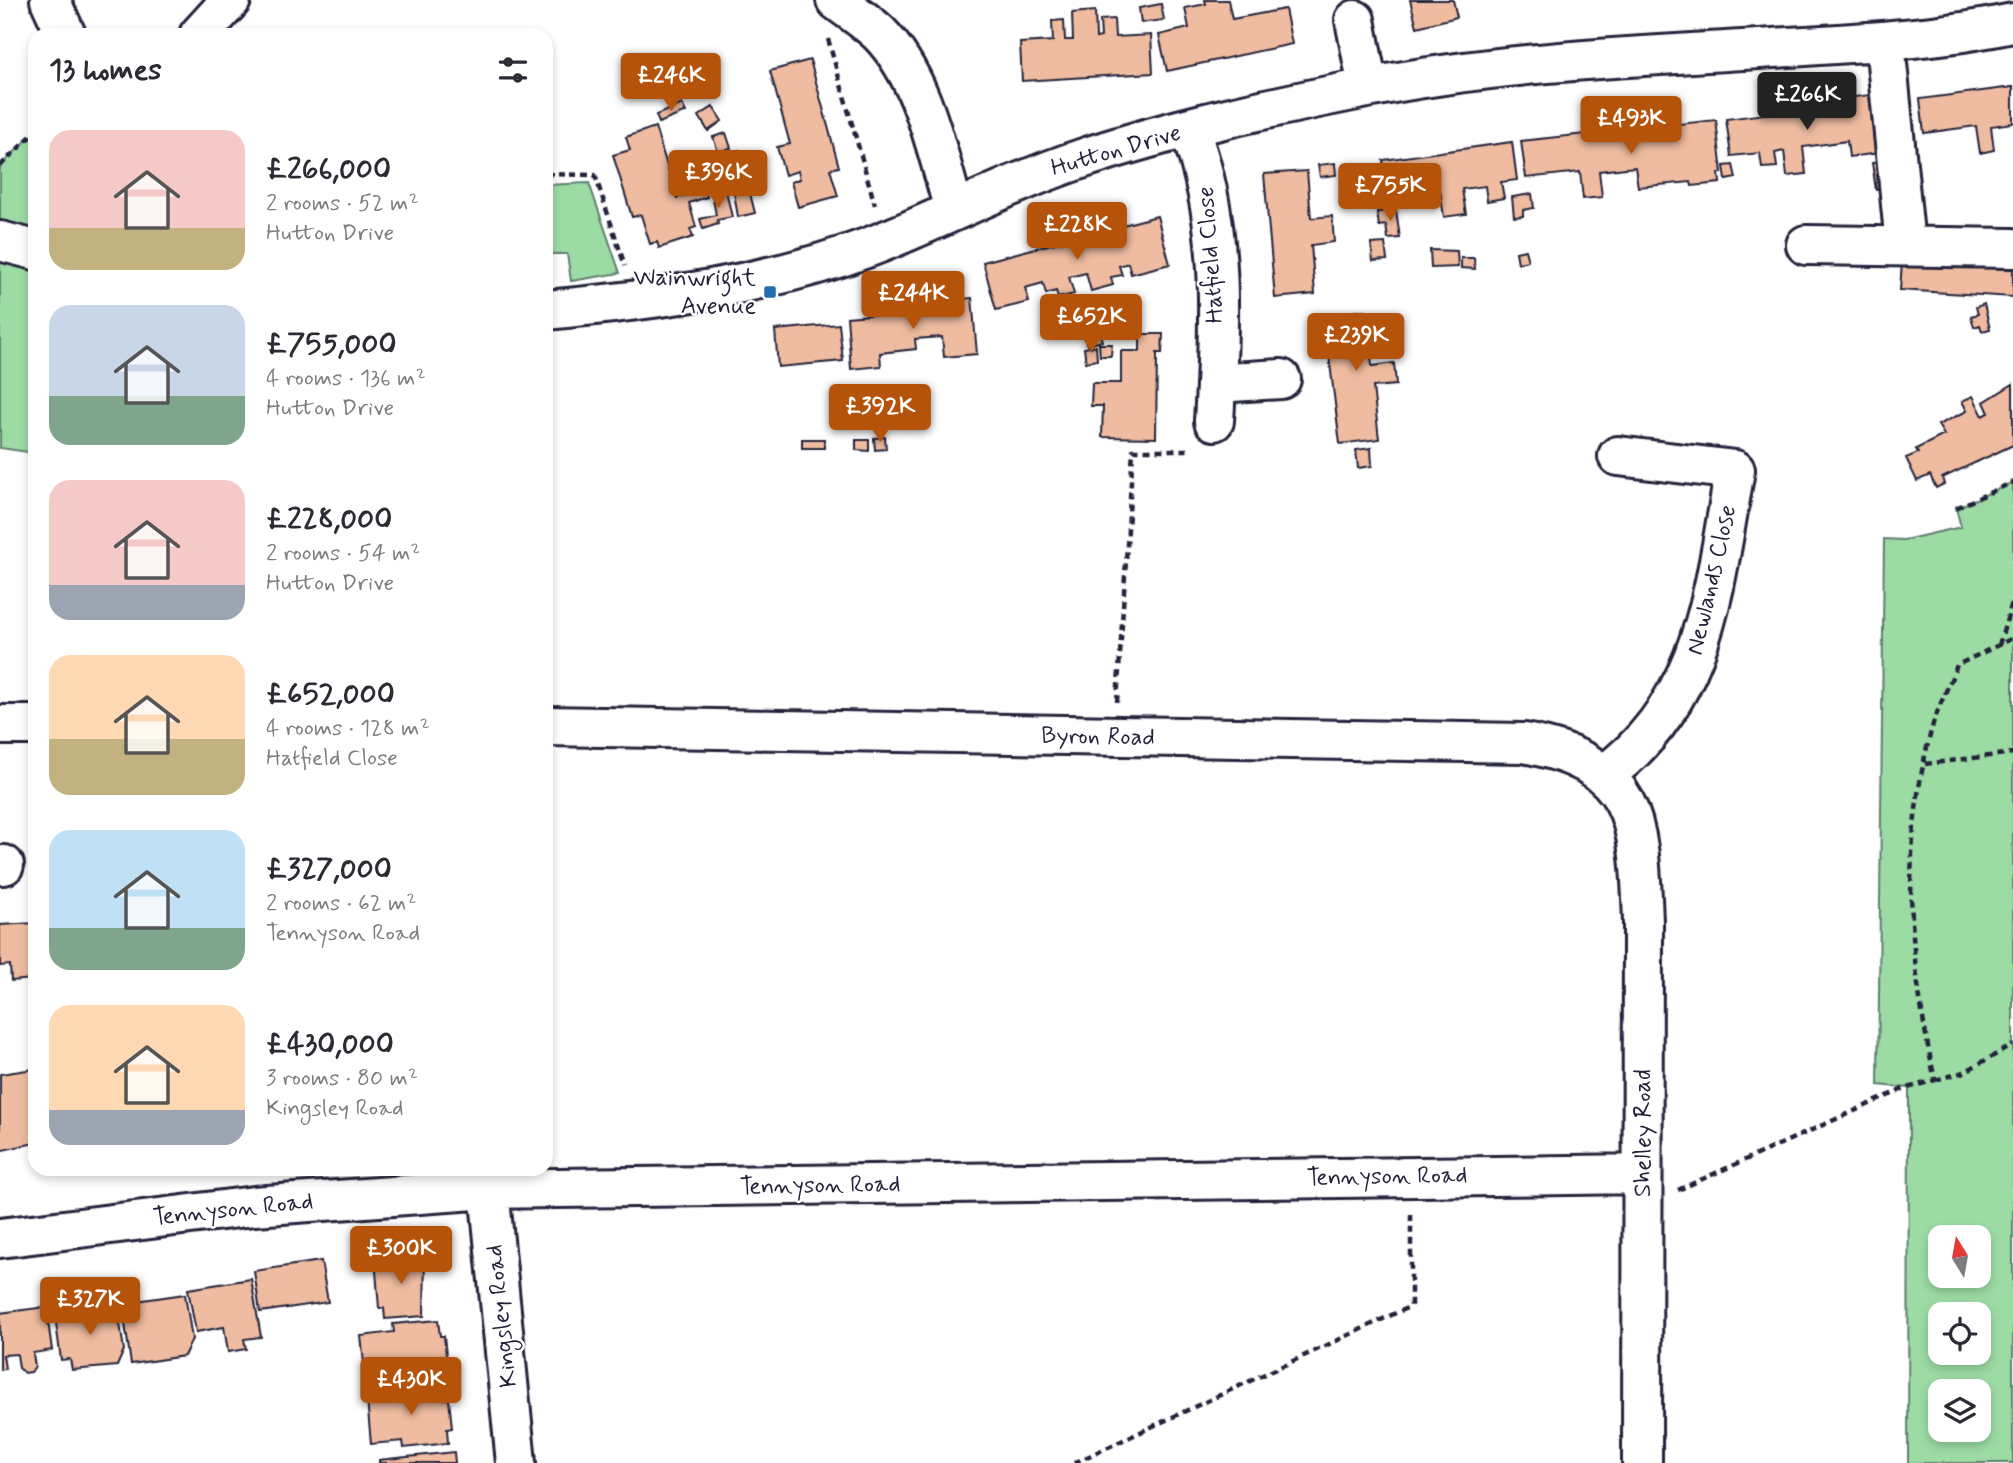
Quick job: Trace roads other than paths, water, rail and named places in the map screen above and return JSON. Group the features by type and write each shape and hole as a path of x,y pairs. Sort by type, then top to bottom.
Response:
{"street":[{"path":"50,0 63,28"},
{"path":"206,28 232,0"},
{"path":"830,13 879,34 906,74 932,131 954,209"},
{"path":"1355,20 1368,87"},
{"name":"Hutton Drive","path":"553,309 637,300 786,272 885,240 954,209 1085,157 1189,129 1368,87 1497,68 1885,43 2013,23"},
{"path":"1885,43 1905,245"},
{"name":"Hatfield Close","path":"1189,129 1204,170 1214,230 1214,421"},
{"path":"0,240 28,248"},
{"path":"1806,244 2013,248"},
{"path":"1216,383 1281,379"},
{"name":"Newlands Close","path":"1604,775 1633,754 1675,699 1691,668 1706,627 1735,470 1618,456"},
{"path":"0,725 28,725"},
{"name":"Byron Road","path":"553,726 1524,743 1562,751 1604,775 1628,805"},
{"name":"Shelley Road","path":"1628,805 1640,843 1643,922 1642,1463"},
{"name":"Tennyson Road","path":"0,1238 488,1179 1410,1176 1642,1190"},
{"name":"Kingsley Road","path":"488,1179 516,1463"}],"place":[{"name":"Wainwright Avenue","path":"770,292"}]}
